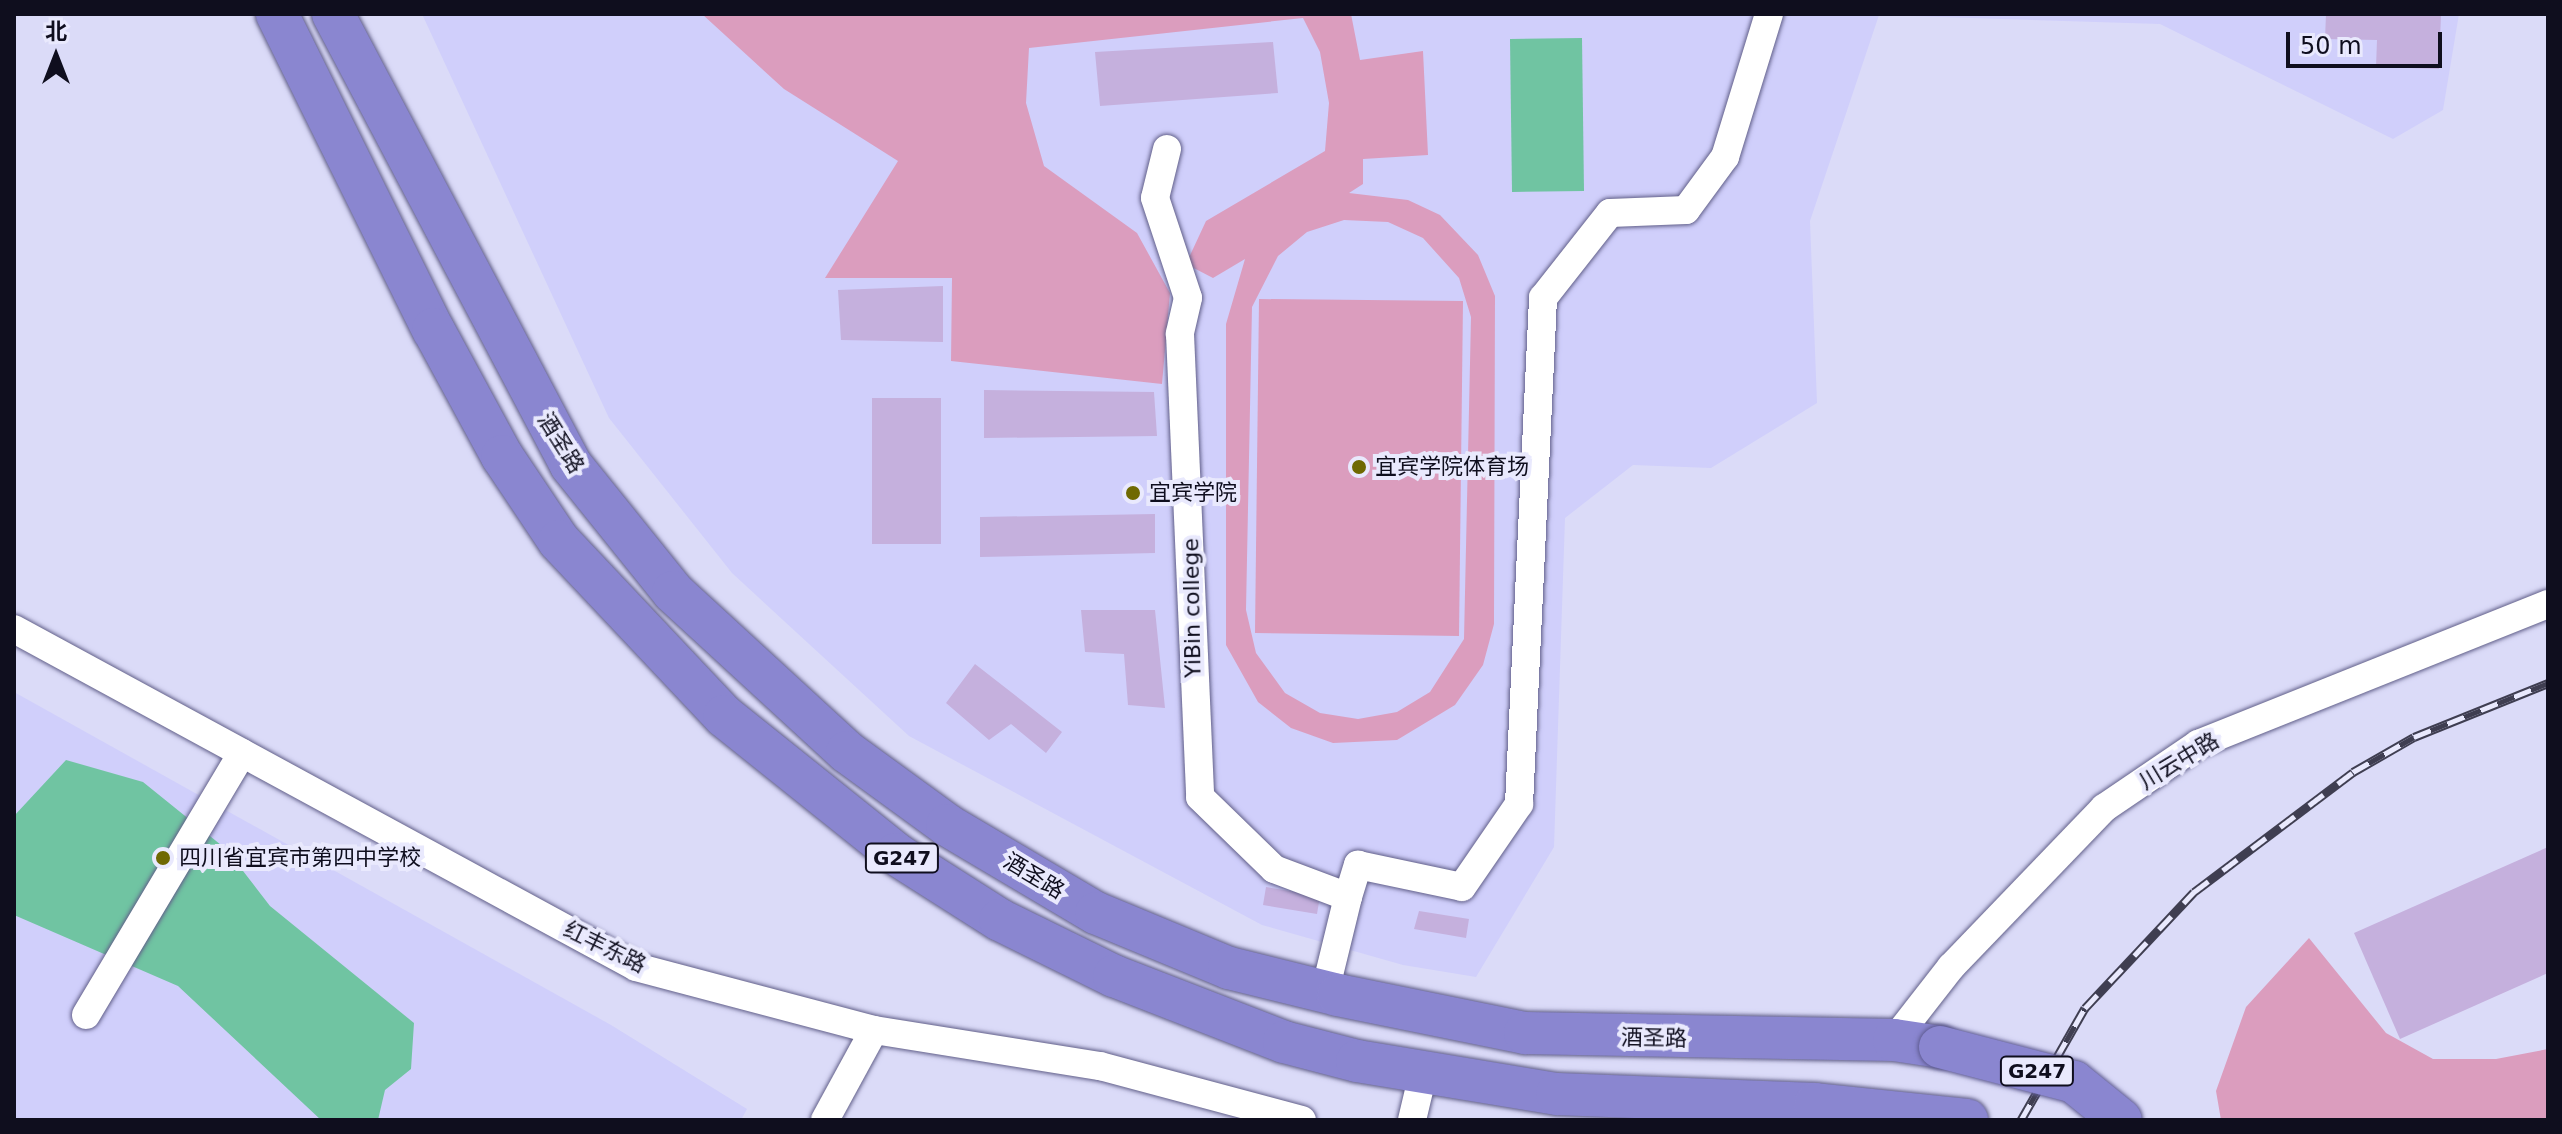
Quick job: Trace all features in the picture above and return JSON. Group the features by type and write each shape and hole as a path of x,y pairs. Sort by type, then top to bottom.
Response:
{"highway":[{"name":"G247","path":"277,14 364,196 502,456 559,541 724,716 805,787 1000,920 1205,1014 1284,1042 1423,1074 1637,1101 1921,1113 1967,1120"},
{"name":"酒圣路","path":"333,14 571,465 673,592 847,752 947,825 1096,913 1229,968 1525,1033 1894,1040 1940,1047 2074,1082 2121,1120"}],"street":[{"path":"1325,991 1358,865 1462,887 1519,804 1543,298 1610,213 1686,210 1725,157 1769,14"},
{"name":"YiBin college","path":"1167,149 1155,198 1188,298 1180,334 1200,797 1274,869 1348,897"},
{"name":"川云中路","path":"1894,1040 1951,967 2104,808 2198,744 2548,604"},
{"name":"红丰东路","path":"14,629 636,967 874,1030 1100,1066 1302,1120"},
{"path":"86,1015 242,753"},
{"path":"825,1120 874,1030"},
{"path":"1412,1120 1423,1074"}],"shaded area":[{"name":"宜宾学院","path":"422,14 2459,14 2443,110 2393,139 2160,24 1879,15 1810,221 1817,403 1711,468 1633,465 1565,518 1554,847 1476,977 1403,965 1262,925 909,736 732,573 609,418"},
{"path":"702,14 1351,14 1360,60 1423,51 1428,155 1363,159 1363,184 1349,193 1408,200 1440,215 1478,255 1495,296 1494,624 1483,665 1455,705 1397,740 1333,743 1291,728 1258,702 1226,645 1226,324 1245,259 1213,278 1186,264 1206,221 1325,151 1329,103 1320,52 1303,18 1029,48 1026,103 1044,166 1137,233 1170,293 1162,384 951,361 952,278 825,278 898,161 784,89","holes":["1344,220 1388,222 1423,238 1459,278 1471,317 1464,639 1430,692 1397,712 1358,719 1320,713 1285,693 1256,653 1246,610 1252,307 1278,256 1307,232"]},
{"path":"1582,38 1584,191 1512,192 1510,39"},
{"name":"宜宾学院体育场","path":"1259,299 1463,301 1459,636 1255,633"},
{"name":"四川省宜宾市第四中学校","path":"14,692 611,1025 747,1109 741,1120 14,1120"},
{"path":"66,760 143,782 226,849 270,906 414,1023 411,1069 385,1090 378,1120 321,1120 178,986 14,915 14,816"},
{"path":"2309,938 2386,1033 2433,1059 2496,1059 2548,1049 2548,1120 2221,1120 2216,1091 2246,1007"}],"building":[{"path":"2326,14 2441,14 2439,69 2376,67 2377,40 2325,39"},
{"path":"1273,42 1278,93 1100,106 1095,52"},
{"path":"943,286 943,342 841,340 838,290"},
{"path":"984,390 1154,392 1157,436 984,438"},
{"path":"872,398 941,398 941,544 872,544"},
{"path":"1155,514 1155,553 980,557 980,517"},
{"path":"1081,610 1155,610 1165,708 1128,705 1124,654 1085,652"},
{"path":"975,664 1062,732 1046,753 1011,724 989,740 946,703"},
{"path":"2548,847 2548,973 2400,1039 2354,933"},
{"path":"1266,887 1320,896 1317,914 1263,905"},
{"path":"1419,911 1469,919 1466,938 1414,929"}],"railway":[{"path":"2021,1120 2085,1008 2194,892 2353,772 2414,737 2548,683"}],"place":[{"name":"宜宾学院体育场","path":"1359,467"},
{"name":"宜宾学院","path":"1133,493"},
{"name":"四川省宜宾市第四中学校","path":"163,858"}]}
